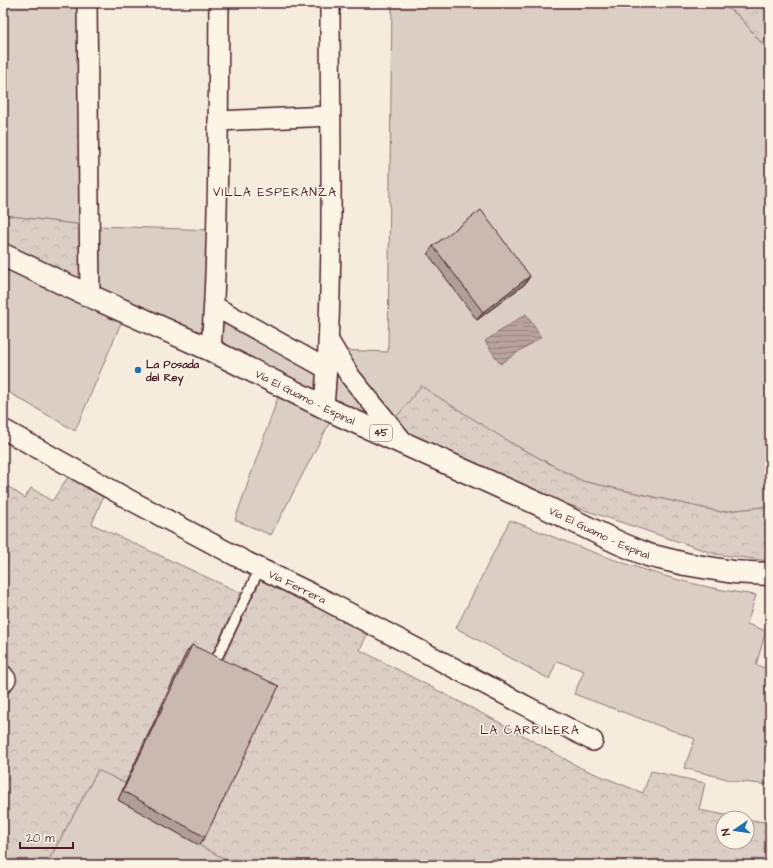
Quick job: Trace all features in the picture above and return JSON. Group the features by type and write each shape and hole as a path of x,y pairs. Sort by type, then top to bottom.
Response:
{"main road":[{"name":"Vía El Guamo - Espinal","path":"3,255 211,350 324,407 542,506 619,544 685,564 733,572 770,574"}],"street":[{"path":"87,3 90,296"},
{"path":"211,350 214,306 219,3"},
{"path":"324,407 329,341 331,262 330,3"},
{"path":"218,121 330,116"},
{"path":"214,306 327,369"},
{"path":"329,341 350,376 406,445"},
{"name":"Vía Ferrera","path":"3,429 132,501 321,598 593,741"},
{"path":"3,676 6,679 3,683"}],"lane":[{"path":"213,666 260,568"}],"green space":[{"path":"3,3 81,3 83,225 3,215"},
{"path":"392,3 720,3 739,16 770,53 770,506 721,512 582,481 511,443 395,419 340,350 388,352"},
{"path":"720,3 770,3 770,53 739,16"},
{"path":"3,215 83,225 86,289 3,253"},
{"path":"96,226 214,230 206,340 96,293"},
{"path":"3,265 79,301 121,323 75,431 3,389"},
{"path":"219,313 319,373 317,398 217,345"},
{"path":"333,355 390,431 333,404"},
{"path":"421,386 511,443 582,481 721,512 770,506 770,561 715,554 546,497 413,441 395,419"},
{"path":"278,397 331,420 271,535 235,520"},
{"path":"68,477 103,497 92,524 241,593 208,663 186,654 125,783 98,770 46,865 3,865 3,486 4,484 25,498 31,488 52,501"},
{"path":"510,520 600,555 661,575 724,590 756,595 747,624 766,631 756,665 770,670 770,785 735,781 684,768 695,739 574,694 584,671 557,661 549,679 456,628"},
{"path":"262,575 371,626 360,650 508,727 581,768 643,793 651,771 705,783 699,810 715,813 715,850 755,850 755,820 770,823 770,865 236,865 199,845 273,694 219,669"},
{"path":"98,770 127,779 118,800 236,865 46,865"}],"shaded area":[{"path":"526,314 541,337 500,364 485,341"}],"building":[{"path":"481,210 530,276 483,312 433,246"},
{"path":"192,645 279,686 205,837 123,791"}],"place":[{"name":"La Posada del Rey","path":"138,370"}],"district":[{"name":"VILLA ESPERANZA","path":"275,192"},
{"name":"LA CARRILERA","path":"530,730"}]}
